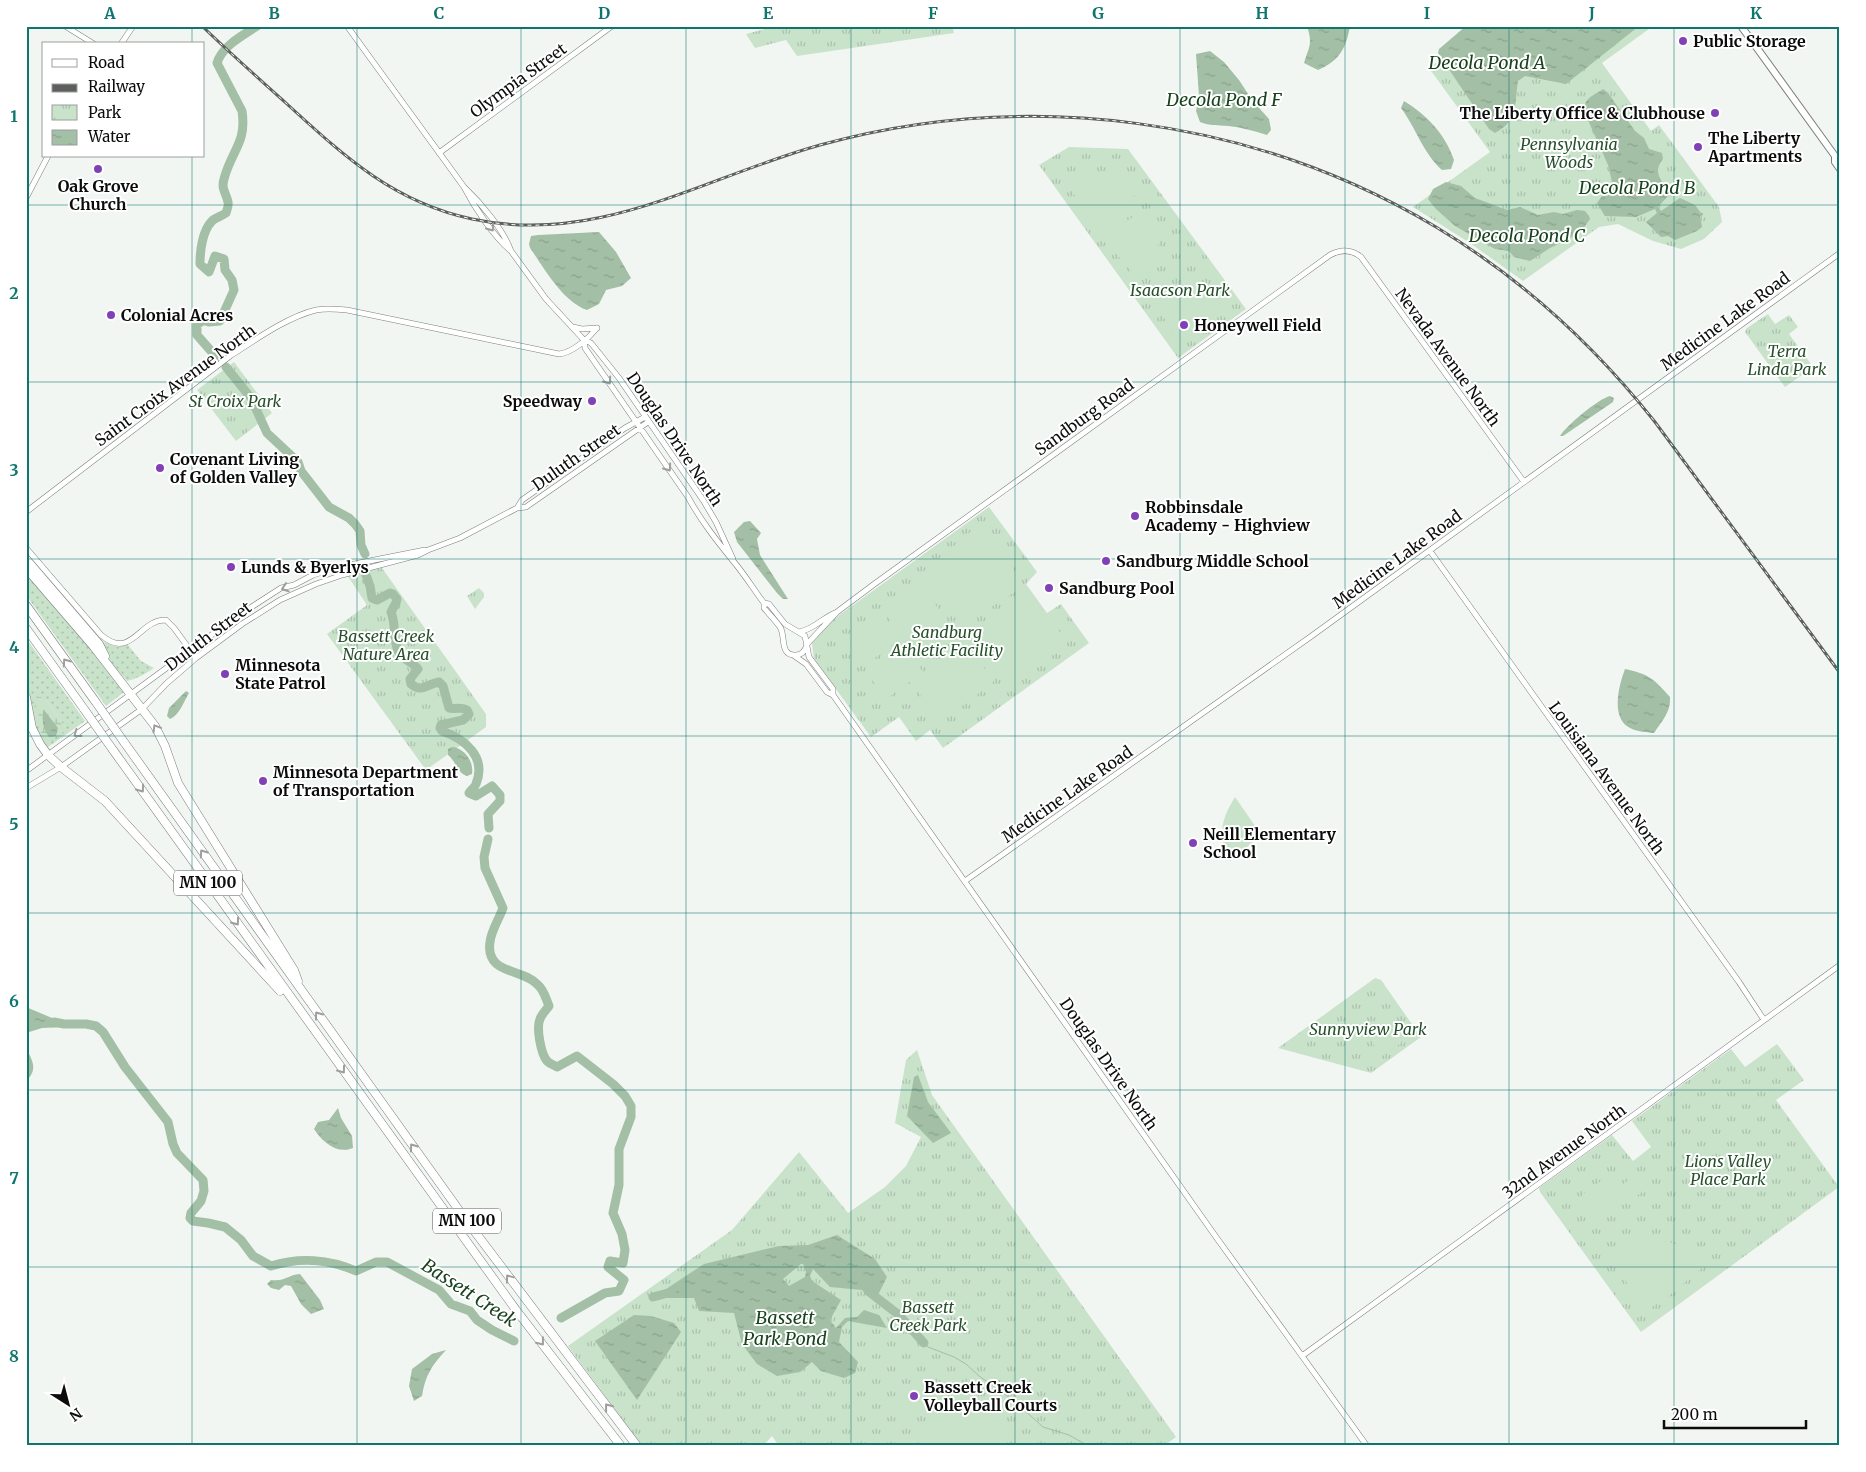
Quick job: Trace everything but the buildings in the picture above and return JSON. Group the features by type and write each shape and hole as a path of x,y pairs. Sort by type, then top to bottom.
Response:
{"highway":[{"path":"26,559 99,644 111,669"},
{"path":"26,568 131,694 160,736 178,783 294,970 302,992"},
{"name":"MN 100","path":"26,605 500,1267 637,1446"},
{"name":"MN 100","path":"26,628 516,1310 621,1446"},
{"path":"26,697 32,728 48,755 105,801 303,1016"}],"main road":[{"path":"1741,26 1837,157 1836,162 1840,168"}],"street":[{"path":"64,26 91,42"},
{"path":"122,42 133,26"},
{"name":"Douglas Drive North","path":"347,26 440,153 503,244 511,251 540,292 584,340 591,343 602,357 711,514 734,562"},
{"name":"Olympia Street","path":"440,153 612,26"},
{"path":"26,198 47,158"},
{"name":"Sandburg Road","path":"808,644 837,612 1330,255 1341,250 1348,250"},
{"name":"Nevada Avenue North","path":"1348,250 1361,258 1524,482"},
{"name":"Medicine Lake Road","path":"965,881 1430,551 1840,253"},
{"name":"Saint Croix Avenue North","path":"26,512 230,356 303,314 318,309 347,310 559,354 567,352 584,340"},
{"path":"570,325 582,329 597,328 584,340"},
{"name":"Douglas Drive North","path":"584,340 585,348 708,529 734,562 764,604 764,608 782,631 786,650 806,664 827,692 833,695"},
{"name":"Duluth Street","path":"517,508 522,500 625,428 644,417"},
{"name":"Duluth Street","path":"26,788 61,767 142,709 167,683 196,658 242,624 280,600 329,579 407,559 460,538 517,508 526,507 648,422"},
{"path":"26,548 108,641 114,643 125,642 158,620 166,620 196,658"},
{"name":"Duluth Street","path":"26,771 251,606 281,588 294,585 313,575 339,567 428,550"},
{"name":"Louisiana Avenue North","path":"1430,551 1739,982 1764,1020"},
{"name":"Douglas Drive North","path":"764,604 769,604 785,624 805,636 808,644 809,658 832,689 833,695 1367,1446"},
{"name":"Sandburg Road","path":"798,631 810,629 830,614 837,612"},
{"path":"784,641 787,635 798,631"},
{"path":"793,655 802,653 808,644"},
{"name":"32nd Avenue North","path":"1302,1356 1840,965"}],"green space":[{"path":"776,26 952,26 954,33 797,56 786,40 755,48 746,34"},
{"name":"Pennsylvania Woods","path":"1488,26 1647,26 1649,29 1602,63 1651,131 1659,125 1719,207 1722,222 1704,239 1681,249 1653,241 1618,224 1599,227 1523,281 1470,243 1413,207 1490,152 1429,68"},
{"name":"Isaacson Park","path":"1069,147 1128,149 1246,309 1178,358 1039,165"},
{"path":"1106,171 1124,179 1138,192 1101,226 1093,225 1067,183 1086,174"},
{"path":"1149,208 1157,227 1158,247 1152,265 1138,279 1105,241 1105,235"},
{"name":"Honeywell Field","path":"1181,289 1192,291 1202,296 1215,313 1182,338 1175,337 1154,300 1168,291"},
{"name":"Terra Linda Park","path":"1768,314 1775,324 1789,315 1798,327 1789,334 1813,367 1785,387 1745,332 1747,328"},
{"name":"St Croix Park","path":"234,362 272,413 236,441 197,390"},
{"name":"Sandburg Athletic Facility","path":"989,507 1037,572 1026,584 1047,613 1061,604 1089,643 943,748 930,730 916,741 899,717 871,737 814,659 812,643 831,621"},
{"path":"976,527 985,528 1024,585 986,609 976,612 965,612 944,601 923,572"},
{"name":"Bassett Creek Nature Area","path":"382,568 486,714 486,727 426,770 327,634 367,605 347,575"},
{"path":"26,572 90,646 124,692 106,706 26,595"},
{"path":"921,584 958,637 921,663 883,610"},
{"path":"479,588 484,593 484,597 475,609 467,596"},
{"path":"1027,590 1066,640 1064,648 1011,681 991,653 987,642 987,632 995,615"},
{"path":"880,613 900,639 863,667 843,641"},
{"path":"26,638 85,721 48,747 40,737 28,696","holes":["46,700 66,728 55,739 44,737 36,716"]},
{"path":"104,642 118,647 128,645 141,661 154,668 141,676 127,681 111,663 101,644"},
{"path":"903,645 923,672 886,699 866,672"},
{"path":"967,645 994,681 969,701 941,664"},
{"path":"939,666 967,702 941,722 913,685"},
{"path":"40,697 46,700 66,728 55,739 47,743 35,711 35,699"},
{"path":"1235,797 1260,833 1258,838 1230,861 1222,836 1222,829 1226,814"},
{"name":"Sunnyview Park","path":"1375,978 1381,980 1421,1037 1371,1073 1278,1048"},
{"path":"1384,1010 1403,1035 1401,1043 1379,1058 1373,1039 1375,1028"},
{"name":"Lions Valley Place Park","path":"1777,1044 1804,1080 1776,1100 1839,1187 1641,1332 1539,1188 1612,1135 1633,1161 1651,1147 1632,1121 1731,1049 1745,1067"},
{"name":"Bassett Creek Park","path":"917,1050 932,1095 1176,1437 1164,1446 779,1446 772,1436 763,1446 642,1446 568,1346 732,1230 799,1152 848,1213 885,1187 906,1166 921,1137 895,1123 906,1060"},
{"path":"1609,1175 1625,1196 1597,1216 1582,1195"},
{"path":"1632,1178 1642,1192 1633,1198 1623,1184"},
{"path":"1645,1238 1662,1240 1678,1245 1691,1254 1703,1267 1665,1299 1650,1308 1644,1305 1633,1292 1610,1251 1631,1240"},
{"name":"Bassett Creek Volleyball Courts","path":"920,1375 932,1385 909,1416 897,1406"},
{"path":"959,1391 978,1404 1009,1434 996,1446 918,1446 938,1411 953,1392"}],"water":[{"path":"1307,26 1350,26 1344,48 1331,63 1318,70 1304,63 1310,42"},
{"name":"Decola Pond A","path":"1466,26 1639,26 1566,84 1525,76 1518,81 1512,117 1503,128 1495,133 1489,129 1438,53 1439,49"},
{"name":"Decola Pond F","path":"1210,51 1224,62 1252,100 1269,119 1271,130 1267,135 1238,127 1211,125 1200,122 1196,111 1199,96 1196,54"},
{"name":"Decola Pond B","path":"1603,89 1608,93 1635,131 1644,138 1649,149 1662,153 1663,159 1659,165 1658,174 1668,196 1658,207 1661,211 1680,198 1695,205 1703,213 1700,216 1702,227 1697,231 1675,240 1668,236 1661,237 1646,222 1657,213 1655,209 1636,217 1605,216 1597,203 1612,182 1608,165 1583,109 1591,97"},
{"path":"1404,101 1428,119 1446,142 1454,160 1451,169 1442,170 1430,156 1401,108"},
{"name":"Decola Pond C","path":"1446,182 1461,186 1475,198 1507,210 1520,207 1538,215 1554,212 1563,214 1577,210 1585,211 1590,219 1580,233 1550,248 1530,261 1514,257 1509,251 1495,249 1455,226 1436,209 1428,199 1433,189"},
{"path":"599,232 616,252 631,278 622,286 606,290 599,304 587,310 578,306 562,292 541,265 529,244 531,236"},
{"path":"1610,396 1614,398 1613,402 1563,436 1560,436 1583,413"},
{"path":"750,521 761,533 757,539 760,555 788,599 783,599 777,593 737,542 734,532 744,522"},
{"path":"1625,669 1650,678 1670,697 1667,712 1654,733 1630,728 1620,717 1618,701 1620,684"},
{"path":"186,691 189,693 181,708 170,719 167,716 169,708"},
{"path":"44,710 58,728 56,736 49,737 45,731 43,724"},
{"path":"452,747 461,750 468,756 472,765 472,774 467,776 459,770 448,755 448,749"},
{"path":"26,1007 64,1023 64,1027 42,1028 26,1033"},
{"path":"26,1048 31,1057 33,1069 26,1081"},
{"path":"918,1075 928,1102 951,1133 933,1143 907,1116 914,1077"},
{"path":"338,1108 341,1118 352,1136 353,1148 347,1150 330,1146 314,1129 318,1122 329,1120"},
{"name":"Bassett Park Pond","path":"837,1235 875,1259 887,1277 875,1301 862,1290 830,1287 813,1269 810,1276 812,1281 841,1300 830,1320 836,1328 845,1318 857,1317 864,1310 879,1315 887,1328 848,1321 842,1327 839,1342 858,1362 855,1373 844,1378 821,1371 812,1362 800,1372 777,1376 757,1364 742,1344 734,1313 699,1311 694,1298 663,1298 660,1293 704,1264 779,1246 808,1245","holes":["803,1264 806,1272 805,1277 789,1286 783,1279"]},
{"path":"300,1274 320,1300 324,1309 311,1314 301,1304 291,1286 285,1285 279,1290 271,1288 267,1284 271,1280 280,1280"},
{"path":"634,1315 651,1316 674,1323 681,1332 637,1400 595,1341"},
{"path":"446,1350 430,1371 422,1396 414,1401 409,1386 412,1369 432,1354"}],"waterway":[{"name":"Bassett Creek","path":"218,359 197,335 197,325 203,320 209,322 220,321 234,290 232,280 225,270 224,259 215,256 209,272 200,264 200,254 202,242 209,225 213,220 226,213 227,210 228,203 223,183 240,139 243,122 242,111 217,63 228,46 257,26"},
{"name":"Bassett Creek","path":"226,367 251,398 267,433 298,462 301,471 329,507 349,518 355,524 360,531 361,545 365,554"},
{"name":"Bassett Creek","path":"366,575 372,598 377,600 390,593 397,599 391,612 394,621 396,646 402,656 418,669 410,679 411,684 422,688 439,682 443,686 449,708 465,709 469,714 463,720 441,725 440,728 442,731 451,734 466,744 476,757 479,765 479,774 475,785 469,793 476,796 492,786 500,795 500,801 488,814 489,828"},
{"name":"Bassett Creek","path":"488,839 484,857 485,868 503,908 492,934 490,953 493,960 499,966 531,980 543,992 549,1006 539,1023 540,1041 545,1058 557,1067 577,1056 613,1084 625,1096 631,1106 631,1117 619,1149 619,1185 613,1213 622,1234 625,1250 623,1263 610,1261 608,1267 624,1280 619,1291 605,1293 561,1318"},
{"name":"Bassett Creek","path":"54,1022 96,1026 103,1032 125,1067 168,1122 177,1153 203,1180 204,1191 201,1201 191,1213 190,1218 193,1221 225,1227 241,1240 253,1256 271,1266 303,1260 335,1264 356,1271 376,1262 387,1262 439,1290 451,1304 470,1311 477,1320 514,1341"},
{"path":"868,1291 899,1315 924,1343"},
{"path":"653,1297 672,1292"},
{"path":"924,1343 928,1347 966,1364 979,1376 1014,1401 1043,1427 1069,1435 1088,1446"}],"railway":[{"path":"202,26 329,142 371,175 418,201 444,211 472,219 519,225 563,223 607,216 649,205 820,145 898,128 977,118 1057,117 1136,123 1215,138 1291,160 1365,190 1436,227 1498,268 1527,291 1581,340 1607,366 1655,422 1840,673"}],"place":[{"name":"Public Storage","path":"1683,41"},
{"name":"The Liberty Office & Clubhouse","path":"1715,113"},
{"name":"The Liberty Apartments","path":"1698,147"},
{"name":"Oak Grove Church","path":"98,169"},
{"name":"Colonial Acres","path":"111,315"},
{"name":"Honeywell Field","path":"1184,325"},
{"name":"Speedway","path":"592,401"},
{"name":"Covenant Living of Golden Valley","path":"160,468"},
{"name":"Robbinsdale Academy - Highview","path":"1135,516"},
{"name":"Sandburg Middle School","path":"1106,561"},
{"name":"Lunds & Byerlys","path":"231,567"},
{"name":"Sandburg Pool","path":"1049,588"},
{"name":"Minnesota State Patrol","path":"225,674"},
{"name":"Minnesota Department of Transportation","path":"263,781"},
{"name":"Neill Elementary School","path":"1193,843"},
{"name":"Bassett Creek Volleyball Courts","path":"914,1396"}]}
